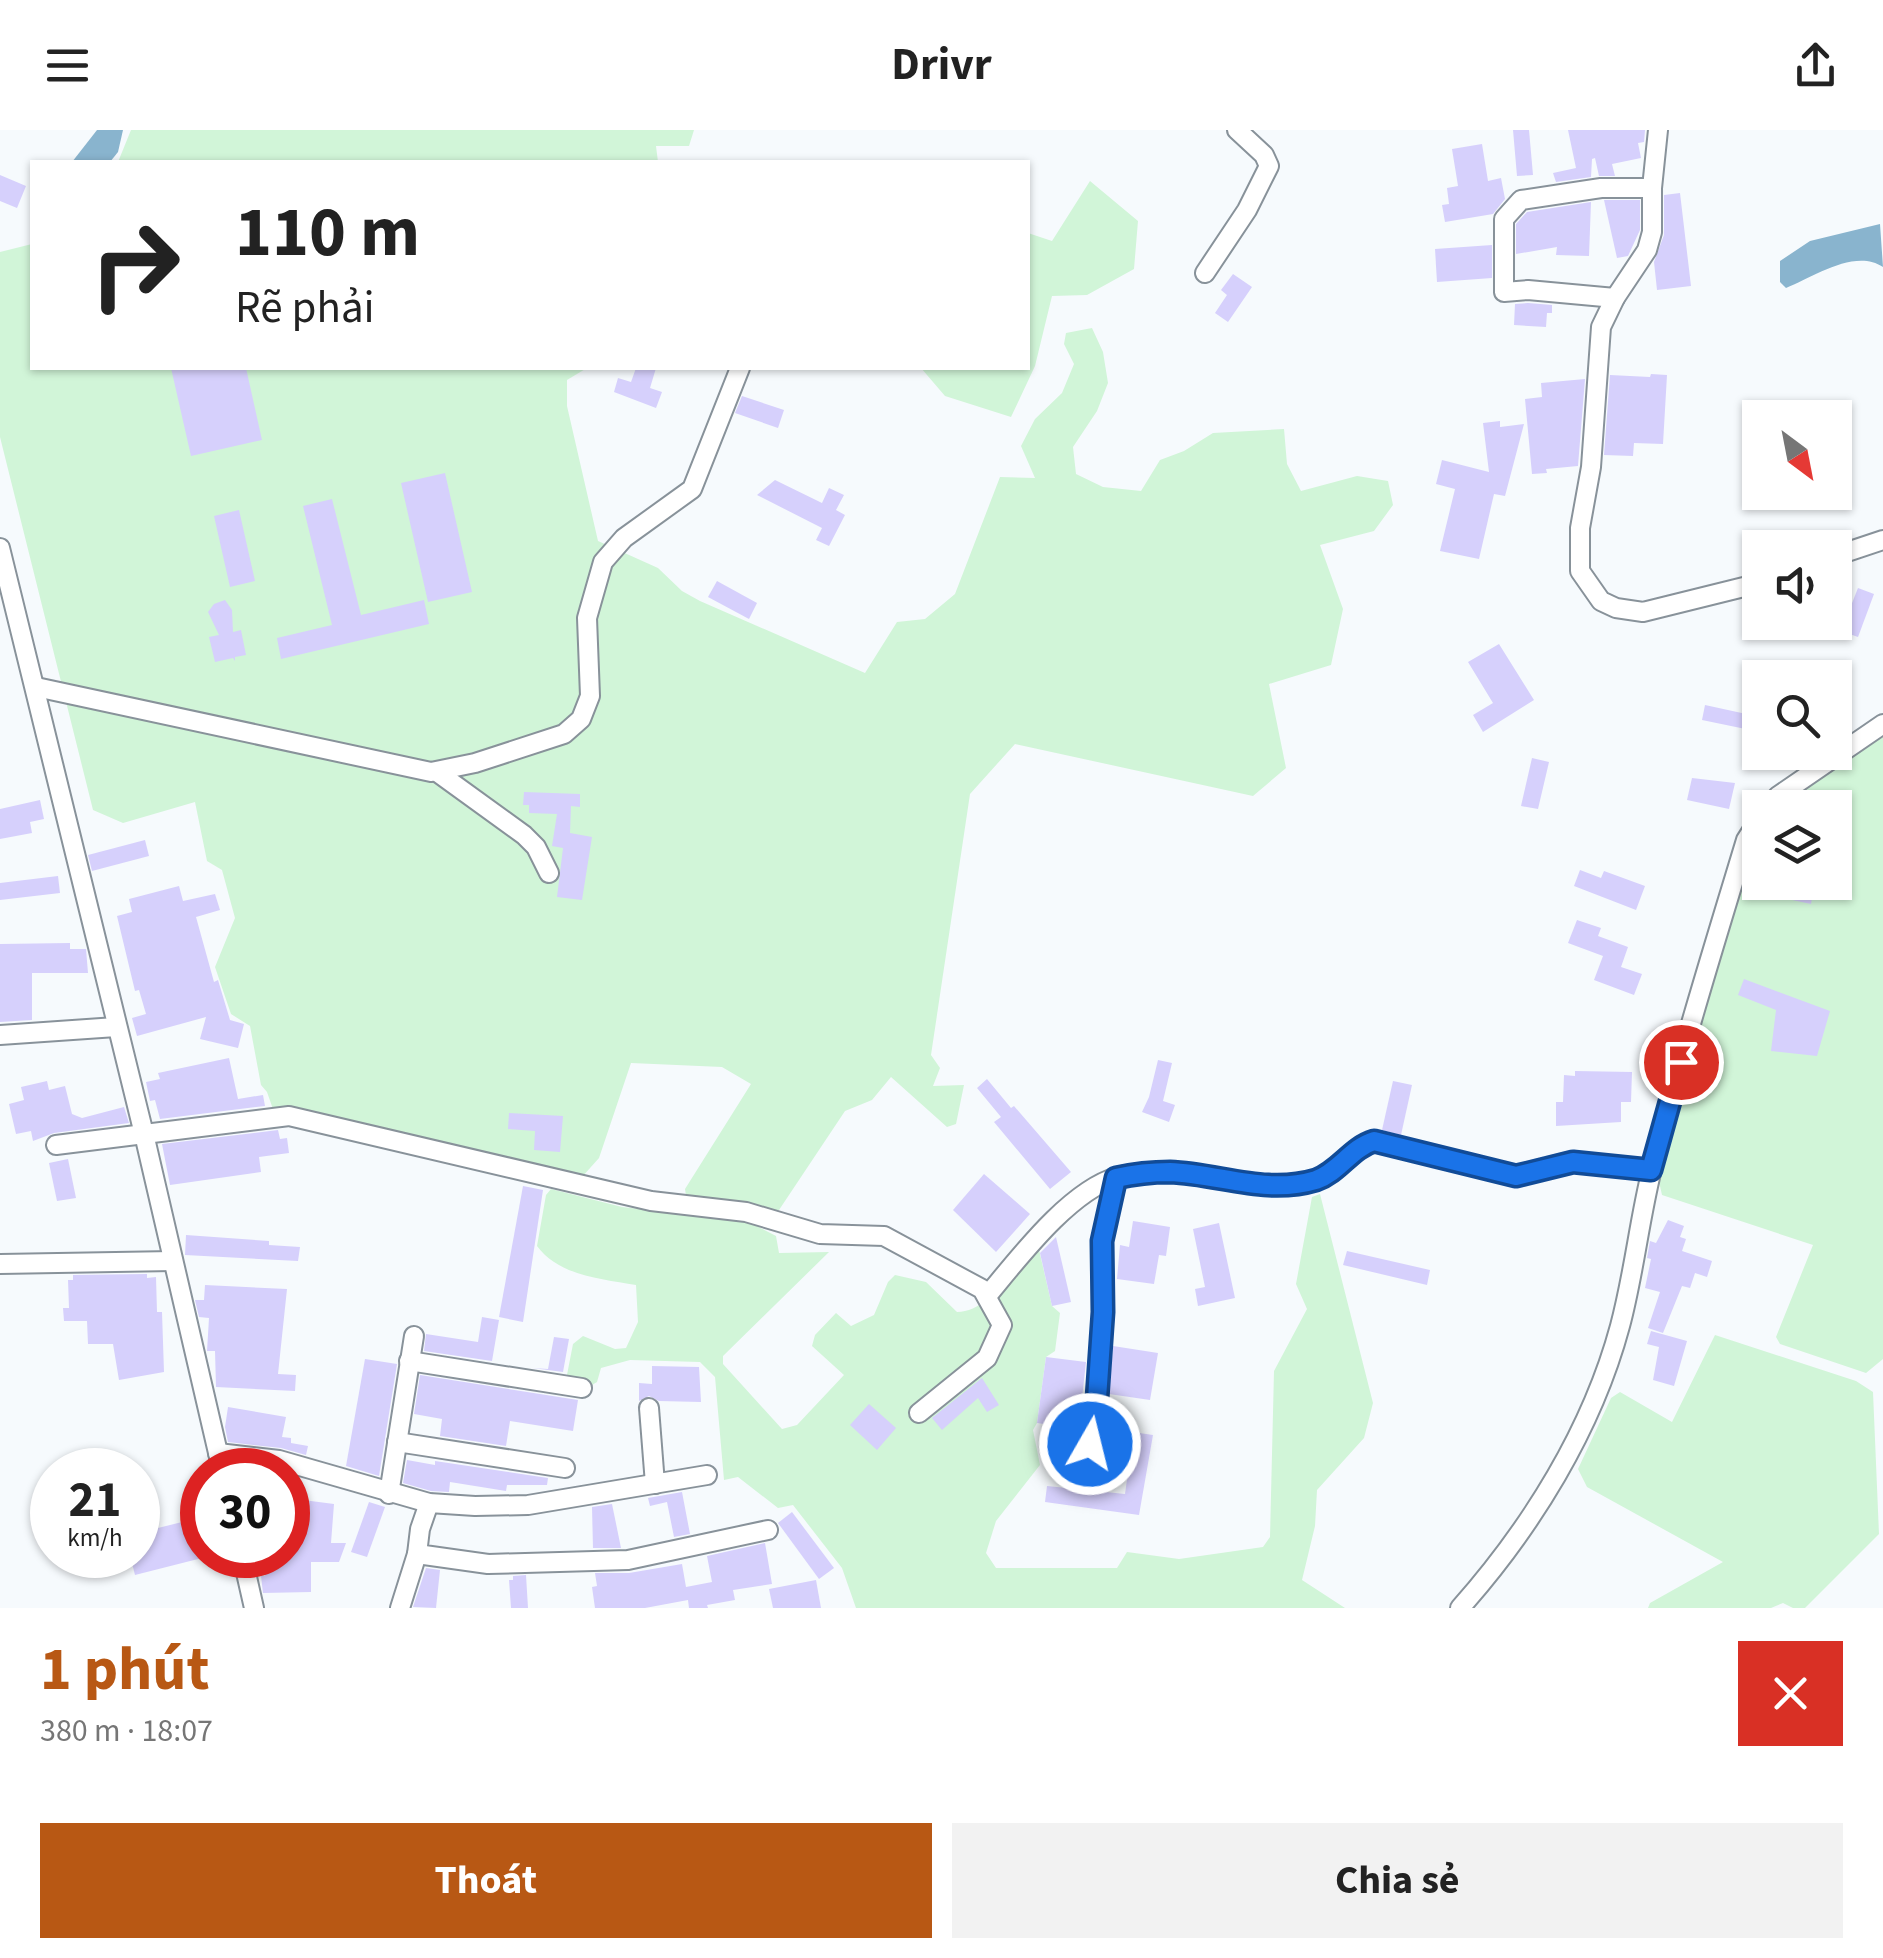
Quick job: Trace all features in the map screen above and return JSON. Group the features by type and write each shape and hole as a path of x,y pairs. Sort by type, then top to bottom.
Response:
{"street":[{"path":"1205,273 1247,210 1269,166 1264,155 1237,130"},
{"path":"1658,130 1652,232 1646,250 1601,327 1591,467 1580,528 1580,571 1601,601 1643,612 1742,588"},
{"path":"1615,298 1528,290 1504,292 1504,219 1521,200 1601,188 1652,188"},
{"path":"436,772 564,734 581,719 590,696 587,618 603,562 624,538 692,489 739,370"},
{"path":"1852,550 1883,540"},
{"path":"0,548 217,1448"},
{"path":"36,687 436,772 524,834 536,847 549,873"},
{"path":"1787,790 1883,724"},
{"path":"1460,1608 1507,1554 1549,1487 1594,1402 1620,1326 1651,1170 1700,989 1742,854"},
{"path":"0,1035 116,1027"},
{"path":"56,1145 289,1116 635,1198 746,1212 820,1234 884,1236 964,1278 987,1296 1002,1325 987,1358 920,1413"},
{"path":"987,1296 1040,1235 1077,1200 1116,1178 1171,1172 1260,1186 1286,1184 1318,1179 1374,1141 1516,1176 1573,1162 1651,1170"},
{"path":"1084,1476 1096,1413 1103,1312 1102,1241 1116,1178"},
{"path":"0,1264 173,1261"},
{"path":"389,1494 414,1336"},
{"path":"409,1362 582,1388"},
{"path":"649,1408 655,1484"},
{"path":"397,1442 565,1468"},
{"path":"310,1468 429,1503 500,1507 707,1475"},
{"path":"400,1608 429,1503"},
{"path":"417,1554 488,1564 628,1560 768,1530"},
{"path":"247,1578 254,1608"}],"green space":[{"path":"131,130 694,130 689,146 656,146 658,160 119,160"},
{"path":"1090,181 1138,221 1134,269 1087,295 1052,296 1035,366 1011,417 945,396 923,370 1030,370 1030,234 1052,241"},
{"path":"30,244 30,370 584,370 567,380 567,406 598,541 658,568 682,591 700,601 865,673 897,622 925,619 955,594 1000,477 1035,478 1021,446 1035,419 1062,393 1074,364 1064,344 1066,333 1092,328 1103,352 1108,383 1097,411 1073,447 1076,474 1103,487 1141,491 1160,460 1213,433 1284,429 1287,464 1301,491 1357,476 1388,481 1393,505 1374,531 1320,545 1343,609 1331,665 1269,684 1286,768 1253,796 1015,744 970,794 931,1055 940,1068 933,1086 964,1085 956,1124 947,1127 891,1077 872,1100 845,1111 779,1210 768,1214 735,1200 687,1202 685,1189 751,1084 722,1067 631,1063 599,1158 582,1177 274,1112 261,1085 250,1026 231,1014 215,967 235,918 222,870 207,861 195,802 123,823 93,810 0,437 0,252"},
{"path":"1883,731 1883,1359 1866,1373 1780,1344 1776,1337 1813,1245 1662,1195 1657,1173 1742,870 1742,900 1852,900 1852,790 1798,790 1827,770 1852,770 1852,752"},
{"path":"551,1189 622,1207 747,1221 776,1236 779,1253 829,1252 723,1356 723,1364 782,1429 797,1425 844,1375 812,1346 815,1335 836,1313 851,1326 874,1315 895,1275 926,1282 957,1312 969,1310 992,1296 1037,1241 1052,1306 1060,1313 1055,1351 1046,1357 1033,1430 1040,1465 996,1521 986,1553 996,1568 1117,1568 1127,1552 1179,1559 1263,1547 1270,1537 1274,1371 1307,1309 1296,1284 1312,1197 1320,1194 1373,1403 1364,1438 1317,1490 1315,1526 1302,1580 1345,1608 856,1608 842,1568 793,1505 778,1508 738,1477 724,1480 715,1377 700,1362 630,1360 601,1368 597,1382 592,1385 566,1380 573,1344 583,1336 615,1349 626,1348 638,1322 636,1285 569,1270 537,1246 546,1195"},
{"path":"1715,1335 1856,1381 1873,1392 1879,1534 1805,1608 1783,1603 1771,1608 1648,1608 1650,1603 1723,1562 1587,1487 1578,1469 1611,1398 1620,1392 1672,1422"}],"water":[{"path":"97,130 123,130 118,152 112,160 74,160"},
{"path":"1880,224 1883,267 1872,262 1847,262 1786,288 1780,282 1780,261 1810,241"}],"building":[{"path":"1513,130 1529,130 1533,175 1517,176"},
{"path":"1568,130 1645,130 1644,142 1638,143 1641,158 1612,164 1615,176 1599,176 1595,158 1591,177 1556,182 1553,173 1576,168"},
{"path":"1482,144 1488,181 1501,178 1505,199 1493,214 1445,222 1442,205 1449,204 1447,188 1458,186 1452,149"},
{"path":"0,175 26,186 17,208 0,201"},
{"path":"1680,193 1691,286 1657,290 1654,262 1664,235 1664,195"},
{"path":"1604,200 1640,200 1640,230 1628,256 1617,258"},
{"path":"1591,202 1589,256 1556,255 1557,247 1516,254 1516,224 1527,212"},
{"path":"1492,245 1492,278 1437,282 1435,249"},
{"path":"1233,274 1252,287 1228,322 1215,313 1227,295 1221,290"},
{"path":"1515,304 1552,305 1546,327 1514,325"},
{"path":"171,370 246,370 262,440 191,456"},
{"path":"635,370 655,370 650,388 662,392 656,408 614,392 618,378 631,382"},
{"path":"1610,375 1667,375 1663,444 1634,443 1633,456 1604,455"},
{"path":"1585,379 1578,466 1532,474 1525,399 1542,397 1541,383"},
{"path":"742,396 784,410 778,428 735,413"},
{"path":"1500,421 1500,427 1524,424 1505,496 1494,494 1479,559 1440,551 1455,489 1436,484 1442,460 1489,472 1483,423"},
{"path":"445,473 472,592 428,602 401,483"},
{"path":"775,480 822,503 829,488 844,495 836,510 845,515 829,546 816,540 822,528 757,495"},
{"path":"332,499 361,615 424,600 429,624 281,659 277,638 332,625 303,506"},
{"path":"239,510 255,581 230,587 214,516"},
{"path":"717,581 757,603 749,619 708,597"},
{"path":"1858,588 1874,594 1858,637 1852,635 1852,603"},
{"path":"225,600 232,610 233,632 241,630 246,655 235,657 235,661 233,658 215,662 209,637 219,635 208,612 214,604"},
{"path":"1499,644 1534,700 1483,732 1473,715 1493,703 1468,662"},
{"path":"1705,705 1742,713 1742,728 1702,720"},
{"path":"1532,758 1549,762 1538,809 1521,806"},
{"path":"1692,778 1735,783 1729,809 1687,800"},
{"path":"524,792 580,794 580,807 571,806 570,833 592,837 582,900 557,897 563,848 552,846 557,814 529,813 529,805 523,805"},
{"path":"40,800 44,819 30,822 32,833 0,839 0,809"},
{"path":"145,840 149,856 92,871 88,855"},
{"path":"1580,870 1601,878 1604,871 1645,886 1636,910 1574,886"},
{"path":"58,876 60,893 0,900 0,883"},
{"path":"179,886 183,901 215,894 220,910 196,917 214,982 218,980 230,1020 244,1024 238,1048 200,1039 206,1017 137,1036 132,1018 146,1014 139,990 135,991 117,916 132,912 129,899"},
{"path":"1577,920 1601,928 1598,936 1628,947 1621,967 1642,974 1634,995 1594,980 1603,956 1568,943"},
{"path":"70,943 70,949 86,949 88,973 32,973 32,1020 0,1022 0,944"},
{"path":"1744,979 1830,1011 1817,1056 1771,1051 1776,1010 1738,995"},
{"path":"229,1058 238,1099 263,1095 265,1106 160,1119 146,1082 160,1079 158,1073"},
{"path":"1158,1060 1172,1063 1163,1101 1175,1105 1169,1122 1142,1112"},
{"path":"1575,1071 1632,1072 1631,1102 1621,1102 1621,1122 1556,1126 1556,1102 1563,1102 1564,1075 1575,1076"},
{"path":"987,1079 1071,1172 1050,1189 994,1122 1001,1117 977,1088"},
{"path":"47,1081 49,1090 65,1086 72,1114 82,1118 124,1107 129,1123 54,1133 33,1141 31,1131 16,1134 9,1104 24,1100 21,1087"},
{"path":"1393,1081 1412,1085 1401,1135 1382,1130"},
{"path":"509,1113 563,1116 560,1152 534,1150 535,1131 508,1129"},
{"path":"278,1130 280,1139 287,1138 289,1153 259,1157 261,1172 170,1185 162,1144"},
{"path":"68,1159 76,1198 57,1201 49,1163"},
{"path":"984,1174 1030,1214 996,1252 953,1210"},
{"path":"523,1186 543,1190 523,1322 499,1317"},
{"path":"1668,1220 1684,1226 1680,1237 1686,1239 1682,1251 1712,1261 1707,1277 1695,1273 1690,1288 1682,1286 1663,1333 1648,1328 1660,1292 1645,1288 1650,1241 1656,1243"},
{"path":"1133,1221 1170,1227 1166,1256 1159,1255 1154,1284 1117,1279 1120,1245 1129,1247"},
{"path":"1219,1223 1235,1298 1198,1306 1195,1289 1205,1287 1193,1229"},
{"path":"186,1235 300,1247 298,1261 185,1255"},
{"path":"1056,1237 1071,1302 1052,1306 1040,1253"},
{"path":"1347,1251 1430,1270 1427,1285 1343,1265"},
{"path":"147,1274 147,1278 156,1277 157,1312 162,1312 164,1372 119,1380 113,1344 88,1344 87,1321 64,1321 63,1308 69,1308 68,1280 73,1280 73,1275"},
{"path":"205,1285 287,1289 278,1374 296,1375 295,1391 216,1387 215,1351 207,1351 209,1318 199,1317 195,1300 204,1300"},
{"path":"482,1317 499,1320 492,1361 424,1351 426,1334 478,1342"},
{"path":"1651,1331 1687,1341 1674,1386 1653,1380 1659,1347 1647,1344"},
{"path":"554,1337 569,1339 563,1372 533,1368 548,1369"},
{"path":"1113,1346 1158,1353 1150,1400 1109,1394"},
{"path":"1046,1357 1086,1362 1077,1443 1065,1442 1067,1427 1037,1423"},
{"path":"365,1359 397,1364 379,1476 346,1466"},
{"path":"652,1366 699,1367 701,1402 659,1401 649,1396 639,1401 639,1383 652,1384"},
{"path":"420,1375 578,1400 573,1431 510,1421 506,1446 440,1436 442,1419 414,1414"},
{"path":"982,1378 999,1405 987,1412 978,1398 942,1430 932,1418"},
{"path":"869,1404 896,1428 877,1450 850,1425"},
{"path":"228,1407 286,1417 282,1437 308,1448 228,1442"},
{"path":"1105,1428 1153,1435 1139,1515 1045,1502 1047,1486 1125,1494 1129,1465 1099,1461"},
{"path":"407,1460 548,1478 547,1485 507,1485 506,1491 450,1482 449,1492 431,1491 403,1483"},
{"path":"682,1492 690,1534 674,1537 667,1502 650,1506 648,1498"},
{"path":"310,1501 334,1504 331,1543 346,1543 339,1562 311,1562 311,1592 263,1593 261,1578 310,1578"},
{"path":"369,1502 385,1507 367,1557 351,1552"},
{"path":"612,1504 621,1548 593,1548 592,1507"},
{"path":"792,1512 834,1568 819,1579 778,1523"},
{"path":"180,1522 180,1564 160,1569 160,1528"},
{"path":"765,1543 772,1584 733,1590 735,1600 707,1605 708,1608 689,1608 688,1600 645,1608 595,1608 595,1573 629,1573 682,1564 686,1587 712,1582 707,1556"},
{"path":"426,1568 440,1570 436,1608 413,1607"},
{"path":"526,1575 528,1608 511,1608 509,1580"},
{"path":"816,1580 821,1608 773,1608 769,1589"}],"route":[{"path":"1090,1444 1103,1312 1102,1241 1116,1178 1171,1172 1260,1186 1286,1184 1318,1179 1374,1141 1516,1176 1540,1172 1562,1162 1651,1170 1681,1062"}]}
